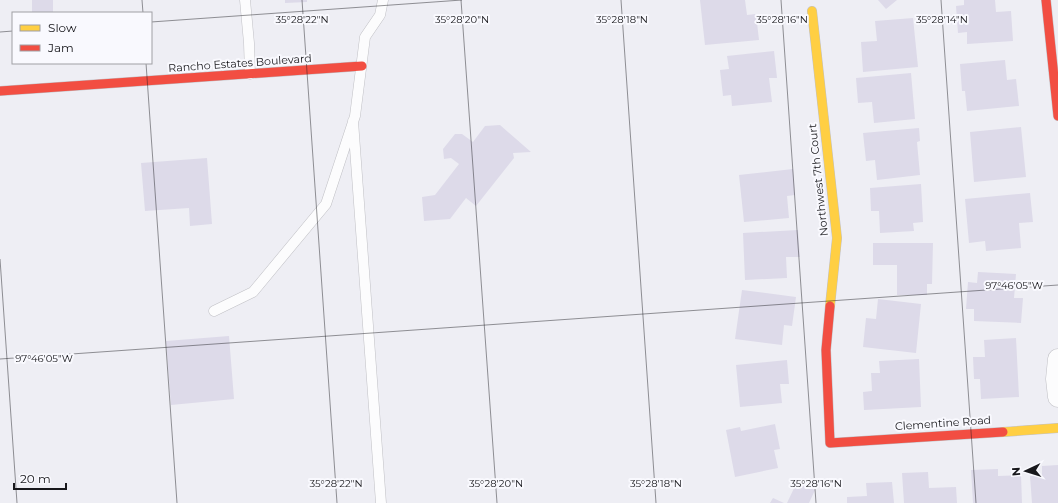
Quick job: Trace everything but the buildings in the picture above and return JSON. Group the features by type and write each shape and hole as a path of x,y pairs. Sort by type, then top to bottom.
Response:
{"street":[{"path":"1046,0 1058,116"},
{"name":"Northwest 7th Court","path":"812,11 836,238 826,350 830,443"},
{"name":"Rancho Estates Boulevard","path":"0,91 362,66"},
{"path":"1058,359 1056,379 1058,397"},
{"name":"Clementine Road","path":"830,443 1058,428"}],"lane":[{"path":"245,0 250,74"},
{"path":"214,311 253,292 326,204 353,121 365,37 380,15 383,0"},
{"path":"353,121 381,503"}],"traffic: slow":[{"path":"812,11 837,238 830,306"},
{"path":"1003,432 1058,428"}],"traffic: jam":[{"path":"1046,0 1058,116"},
{"path":"0,91 362,66"},
{"path":"830,306 826,350 830,443 1003,432"}]}
